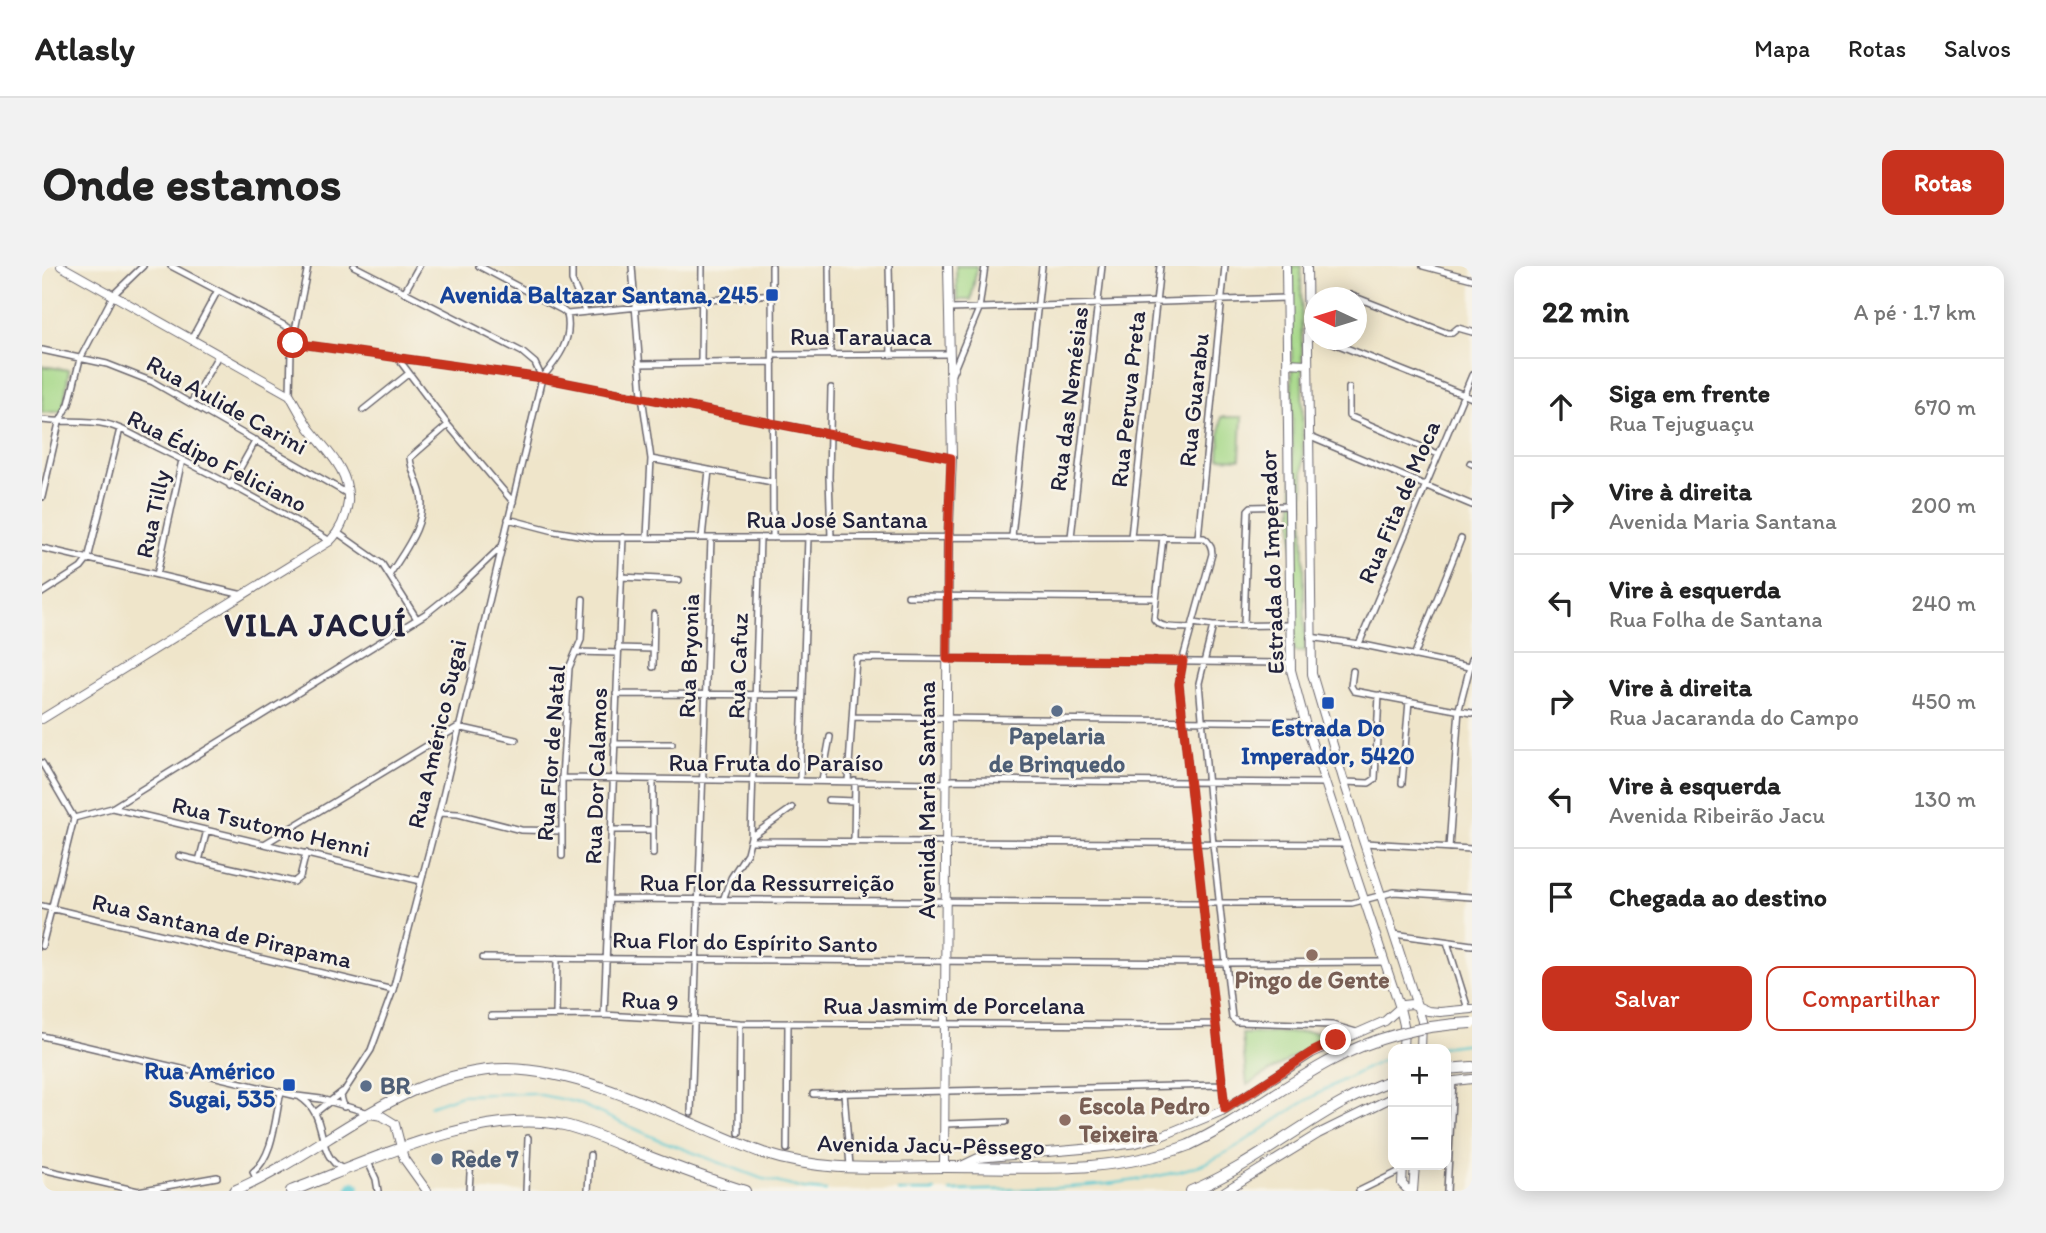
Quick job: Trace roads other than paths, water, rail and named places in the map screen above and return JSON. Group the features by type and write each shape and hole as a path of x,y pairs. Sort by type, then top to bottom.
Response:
{"highway":[{"name":"Avenida Jacu-Pêssego","path":"234,1191 414,1091 451,1077 480,1071 531,1071 574,1080 787,1161 851,1169 1106,1166 1164,1155 1189,1145 1229,1124 1351,1050 1425,1027 1472,1023"},
{"path":"1451,1069 1472,1067"},
{"path":"1191,1191 1243,1167 1357,1096 1388,1082"},
{"path":"291,1191 440,1135 478,1126 538,1121 565,1125 592,1134 709,1180 745,1191"}],"street":[{"path":"42,719 330,541 338,533 347,513 348,494 342,470 310,428 290,395 61,266"},
{"path":"42,498 59,423 69,404 79,359 114,294 143,266"},
{"path":"171,266 295,331"},
{"path":"290,395 293,343 308,266"},
{"path":"354,266 522,352 535,363 542,378"},
{"path":"404,293 419,266"},
{"path":"479,266 567,314 773,294"},
{"path":"572,266 572,281 584,311"},
{"path":"632,266 642,396 651,460 646,537"},
{"path":"701,363 702,266"},
{"path":"772,266 773,538"},
{"path":"829,266 830,355"},
{"path":"889,266 891,355"},
{"name":"Avenida Maria Santana","path":"944,1167 948,536 951,458 948,266"},
{"path":"951,377 979,309 985,266"},
{"path":"1012,537 1042,266"},
{"name":"Rua das Nemésias","path":"1071,537 1102,266"},
{"name":"Rua Peruva Preta","path":"1131,537 1160,266"},
{"name":"Rua Guarabu","path":"1198,538 1225,266"},
{"name":"Estrada do Imperador","path":"1286,266 1290,663 1305,722 1400,1008 1404,1044"},
{"name":"Estrada do Imperador","path":"1307,266 1308,287"},
{"path":"1423,266 1472,279"},
{"path":"192,338 217,292"},
{"path":"950,309 1286,298"},
{"path":"1367,302 1447,333 1452,334 1458,328 1472,332"},
{"path":"542,378 562,353 569,330 567,314"},
{"path":"293,343 542,378 951,458"},
{"name":"Rua Aulide Carini","path":"42,350 127,370 191,403 348,494"},
{"name":"Estrada do Imperador","path":"1309,350 1310,637 1313,681 1364,843 1384,895 1422,1021 1421,1044"},
{"path":"1351,350 1472,398"},
{"path":"191,403 219,354"},
{"name":"Rua Tarauaca","path":"639,364 830,355 950,354"},
{"path":"397,357 447,425 513,502"},
{"path":"1287,363 1307,364"},
{"path":"363,410 408,374"},
{"name":"Rua Fita de Moca","path":"1359,644 1472,375"},
{"name":"Rua Américo Sugai","path":"344,1108 341,1100 345,1090 371,1050 393,990 439,813 542,378"},
{"path":"831,388 831,537"},
{"path":"1349,388 1349,416 1438,454"},
{"name":"Rua Édipo Feliciano","path":"42,420 59,423 83,421 120,429 183,460 330,541"},
{"path":"390,574 411,540 422,512 418,483 410,458 447,425"},
{"path":"42,593 76,572 89,559 120,429"},
{"path":"1308,436 1472,505"},
{"path":"230,486 256,440"},
{"name":"Rua Tilly","path":"157,575 183,460"},
{"path":"651,460 772,482"},
{"path":"702,538 709,470"},
{"path":"1244,625 1248,510 1251,507 1288,506"},
{"name":"Rua José Santana","path":"509,519 583,536 1198,538"},
{"path":"338,533 372,555 390,574 417,619"},
{"name":"Rua Dor Calamos","path":"604,1015 623,537"},
{"path":"800,780 808,537"},
{"path":"1163,537 1155,598 1156,622 1163,626 1289,625"},
{"name":"Rua Bryonia","path":"691,1113 711,538"},
{"name":"Rua Cafuz","path":"751,839 760,538"},
{"path":"1198,538 1208,540 1212,554 1179,684 1225,1109"},
{"path":"1414,656 1461,539"},
{"path":"74,818 112,808 417,619 457,589 502,546"},
{"path":"42,548 243,595"},
{"path":"621,577 678,580"},
{"path":"908,596 1155,598"},
{"name":"Rua Flor de Natal","path":"562,856 562,778 569,668 581,640 583,598"},
{"path":"653,667 654,614"},
{"path":"1213,626 1199,683 1232,1018 1235,1022 1332,1025 1356,1032"},
{"path":"1310,637 1359,644 1469,667"},
{"name":"Rua Flor de Natal","path":"576,652 653,649"},
{"path":"854,841 851,781 856,658 1290,663"},
{"path":"1449,848 1459,709 1472,659"},
{"path":"1353,671 1352,690 1472,713"},
{"path":"616,694 803,695"},
{"path":"1344,782 1373,781 1379,695"},
{"path":"1402,783 1409,701"},
{"path":"853,717 1305,722"},
{"path":"267,843 458,727 516,740"},
{"path":"822,780 830,737"},
{"path":"614,744 672,744"},
{"path":"42,763 74,818 42,946"},
{"name":"Rua Fruta do Paraíso","path":"562,778 1325,783"},
{"path":"653,780 653,854"},
{"path":"828,800 854,800"},
{"name":"Rua Tsutomo Henni","path":"112,808 421,881"},
{"path":"723,900 731,878 747,853 751,839 792,808"},
{"path":"439,813 458,814 516,830 562,831"},
{"path":"200,861 207,830"},
{"path":"611,830 653,830"},
{"path":"751,839 1346,844"},
{"path":"1364,843 1472,849"},
{"path":"179,856 294,882 300,877 306,853"},
{"name":"Rua Flor da Ressurreição","path":"609,899 1352,903 1394,892 1472,897"},
{"name":"Rua Santana de Pirapama","path":"42,906 393,990"},
{"path":"1394,934 1472,945"},
{"path":"959,1167 978,1158 1136,1143 1164,1135 1225,1109 1312,1052 1385,1021 1408,1004 1440,1012 1470,1009 1447,942"},
{"name":"Rua Flor do Espírito Santo","path":"483,958 1385,962"},
{"path":"556,1015 557,958"},
{"path":"1385,962 1405,965"},
{"path":"491,1016 604,1015"},
{"name":"Rua 9","path":"604,1015 693,1021"},
{"name":"Rua Jasmim de Porcelana","path":"693,1021 1168,1026 1216,1024"},
{"path":"739,1133 740,1023"},
{"path":"787,1149 788,1023"},
{"path":"42,1036 382,1116 395,1124 408,1167 427,1191"},
{"path":"1451,1081 1472,1079"},
{"path":"813,1094 1222,1085"},
{"name":"Rua Américo Sugai","path":"315,1113 345,1090"},
{"path":"257,1180 253,1172 260,1167 269,1148 281,1092"},
{"path":"844,1093 851,1169"},
{"path":"297,1096 306,1101 315,1113 322,1128 330,1160 346,1170"},
{"path":"1225,1191 1318,1134 1388,1099"},
{"path":"1381,1102 1388,1105"},
{"path":"1447,1191 1449,1107"},
{"path":"945,1124 1006,1122"},
{"path":"526,1191 528,1138"},
{"path":"589,1191 590,1155"},
{"path":"469,1191 471,1157"},
{"path":"368,1161 378,1191"},
{"path":"42,1169 138,1191 217,1177"},
{"path":"1359,1191 1395,1170"},
{"path":"1400,1170 1402,1184 1413,1190 1415,1170"},
{"path":"1397,1191 1400,1170"}],"waterway":[{"path":"1451,1046 1472,1043"},
{"path":"950,1191 1110,1184 1173,1173 1203,1164 1239,1145 1318,1094 1388,1058"},
{"path":"430,1106 461,1095 531,1093 575,1102 660,1140 760,1178 804,1189 826,1191"},
{"path":"352,1191 354,1187"},
{"path":"898,1191 935,1191"}],"place":[{"name":"Avenida Baltazar Santana, 245","path":"772,295"},
{"name":"Estrada Do Imperador, 5420","path":"1328,703"},
{"name":"Papelaria de Brinquedo","path":"1057,711"},
{"name":"Pingo de Gente","path":"1312,955"},
{"name":"Rua Américo Sugai, 535","path":"289,1085"},
{"name":"BR","path":"366,1086"},
{"name":"Escola Pedro Teixeira","path":"1065,1120"},
{"name":"Rede 7","path":"437,1159"}],"district":[{"name":"VILA JACUÍ","path":"316,625"}]}
